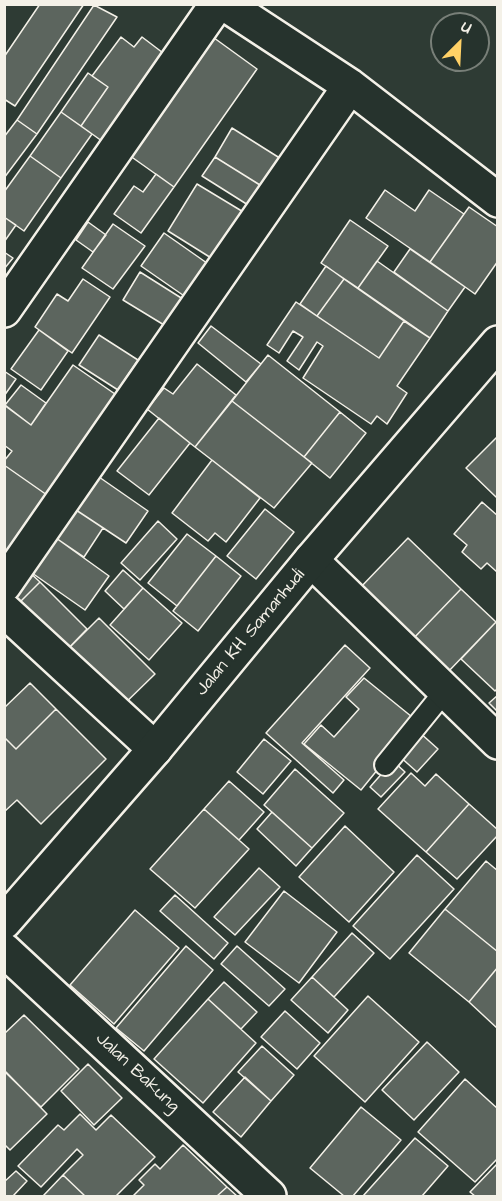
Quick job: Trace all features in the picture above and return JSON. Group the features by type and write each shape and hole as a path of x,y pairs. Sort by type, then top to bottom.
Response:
{"street":[{"path":"4,310 217,4"},
{"path":"225,4 350,86 498,200"},
{"path":"4,585 350,86"},
{"name":"Jalan KH Samanhudi","path":"4,922 155,749 311,560 498,343"},
{"path":"311,560 498,742"},
{"path":"4,610 155,749"},
{"name":"Jalan Bakung","path":"4,950 268,1197"}],"lane":[{"path":"385,765 445,691"}],"building":[{"path":"40,4 84,4 15,106 4,99 4,57"},
{"path":"94,5 117,17 37,134 17,120"},
{"path":"210,35 257,69 174,187 126,153"},
{"path":"121,37 134,47 142,37 175,62 113,149 81,126 108,87 92,76"},
{"path":"88,73 108,87 81,126 61,112"},
{"path":"61,112 92,134 61,178 30,156"},
{"path":"17,120 37,134 4,178 4,137"},
{"path":"232,128 286,162 268,190 215,157"},
{"path":"30,156 61,178 24,231 4,217 4,192"},
{"path":"215,157 268,190 256,210 202,176"},
{"path":"156,174 174,187 141,233 114,214 134,186 143,192"},
{"path":"197,184 245,213 216,261 168,231"},
{"path":"385,190 415,211 429,190 464,214 430,262 366,218"},
{"path":"469,207 498,227 498,261 475,294 430,262"},
{"path":"4,217 16,225 4,242"},
{"path":"350,220 388,246 358,288 321,263"},
{"path":"88,222 106,235 93,252 76,240"},
{"path":"113,224 145,246 113,289 82,268"},
{"path":"164,233 214,268 190,300 141,266"},
{"path":"410,249 465,287 448,311 394,272"},
{"path":"4,252 13,258 4,269"},
{"path":"377,261 448,311 430,338 358,288"},
{"path":"326,266 344,279 317,316 300,304"},
{"path":"140,272 186,301 169,328 123,300"},
{"path":"83,279 110,297 72,353 35,327 57,294 68,301"},
{"path":"344,279 404,321 379,358 317,316"},
{"path":"296,302 379,358 404,321 430,338 397,386 407,393 387,424 377,416 371,424 303,378 323,346 317,342 299,370 287,361 303,337 293,331 279,353 267,345"},
{"path":"211,326 261,364 246,382 198,343"},
{"path":"39,330 68,351 41,390 11,369"},
{"path":"99,335 138,360 118,390 79,365"},
{"path":"268,355 340,412 304,457 232,401"},
{"path":"197,364 236,395 195,447 147,409 164,388 173,394"},
{"path":"73,365 128,403 57,502 4,465 4,461 12,451 4,445 4,405 31,425"},
{"path":"4,371 16,379 4,396"},
{"path":"21,385 46,403 31,425 5,405"},
{"path":"232,401 312,463 274,508 195,447"},
{"path":"340,412 366,433 330,478 304,457"},
{"path":"159,418 190,443 149,495 117,471"},
{"path":"498,436 498,496 496,497 466,468"},
{"path":"212,460 260,498 226,542 215,533 208,541 172,513"},
{"path":"4,465 57,502 4,576"},
{"path":"99,477 148,511 126,543 76,510"},
{"path":"482,502 498,516 497,572 487,563 481,569 462,552 467,545 454,534"},
{"path":"265,509 294,532 256,579 227,556"},
{"path":"76,510 103,528 84,557 56,538"},
{"path":"158,521 177,539 140,580 121,563"},
{"path":"187,534 216,556 177,606 148,583"},
{"path":"56,538 109,576 85,610 32,573"},
{"path":"408,538 461,589 411,641 358,590"},
{"path":"216,556 241,576 198,631 173,611"},
{"path":"27,570 40,582 12,610 4,602"},
{"path":"123,570 143,588 124,609 105,591"},
{"path":"40,582 87,629 60,657 12,610"},
{"path":"143,588 182,623 149,660 110,625"},
{"path":"461,589 496,622 446,674 411,641"},
{"path":"99,618 155,674 116,712 60,657"},
{"path":"496,622 498,624 498,688 495,691 461,659"},
{"path":"345,645 370,668 302,743 344,780 333,793 266,733"},
{"path":"364,678 417,721 361,790 304,744 321,725 334,737 359,709 346,697"},
{"path":"30,683 56,709 16,749 4,737 4,708"},
{"path":"498,695 498,712 489,703"},
{"path":"56,709 106,759 41,824 17,800 4,812 4,737 16,749"},
{"path":"419,732 438,749 417,772 398,755"},
{"path":"264,739 291,761 263,794 237,772"},
{"path":"393,761 405,772 381,797 370,787"},
{"path":"295,769 344,813 312,848 264,805"},
{"path":"411,773 425,786 436,774 469,804 426,852 378,809"},
{"path":"229,781 264,812 239,840 204,809"},
{"path":"469,804 498,830 498,835 457,879 426,852"},
{"path":"204,809 249,849 195,908 150,869"},
{"path":"272,812 312,848 296,866 257,829"},
{"path":"345,826 394,872 349,922 299,877"},
{"path":"417,855 454,889 390,959 353,926"},
{"path":"486,861 498,871 498,952 445,909"},
{"path":"259,868 280,887 235,935 214,917"},
{"path":"284,891 337,932 299,983 245,942"},
{"path":"175,895 228,943 214,959 160,911"},
{"path":"445,909 498,952 498,967 469,1002 409,953"},
{"path":"135,910 179,948 114,1024 70,985"},
{"path":"352,933 374,953 334,997 312,977"},
{"path":"186,946 213,970 144,1051 116,1028"},
{"path":"237,946 285,989 269,1006 221,964"},
{"path":"498,967 498,1029 469,1002"},
{"path":"312,977 348,1010 328,1033 291,1000"},
{"path":"224,982 257,1012 241,1029 208,999"},
{"path":"368,996 419,1042 365,1102 314,1056"},
{"path":"208,999 256,1043 203,1103 154,1059"},
{"path":"285,1011 320,1043 297,1069 261,1037"},
{"path":"24,1015 79,1069 41,1107 4,1071 4,1034"},
{"path":"427,1042 459,1072 414,1120 382,1090"},
{"path":"262,1046 294,1075 271,1101 238,1072"},
{"path":"88,1064 122,1098 94,1125 61,1091"},
{"path":"6,1072 47,1114 10,1150 4,1144 4,1074"},
{"path":"245,1077 271,1101 241,1137 213,1112"},
{"path":"465,1079 498,1109 498,1158 475,1182 418,1132"},
{"path":"361,1107 401,1140 353,1196 344,1196 310,1168"},
{"path":"80,1114 96,1130 111,1115 155,1157 116,1196 85,1196 63,1175 83,1155 77,1149 41,1187 18,1166 58,1125 64,1130"},
{"path":"415,1138 448,1166 422,1196 363,1196"},
{"path":"183,1145 227,1187 217,1196 133,1196 144,1185 139,1180 155,1164 160,1169"},
{"path":"498,1163 498,1196 475,1196 470,1192"},
{"path":"16,1171 27,1181 13,1196 4,1196 4,1182"},
{"path":"63,1175 85,1196 43,1196"},
{"path":"227,1187 237,1196 217,1196"}]}
